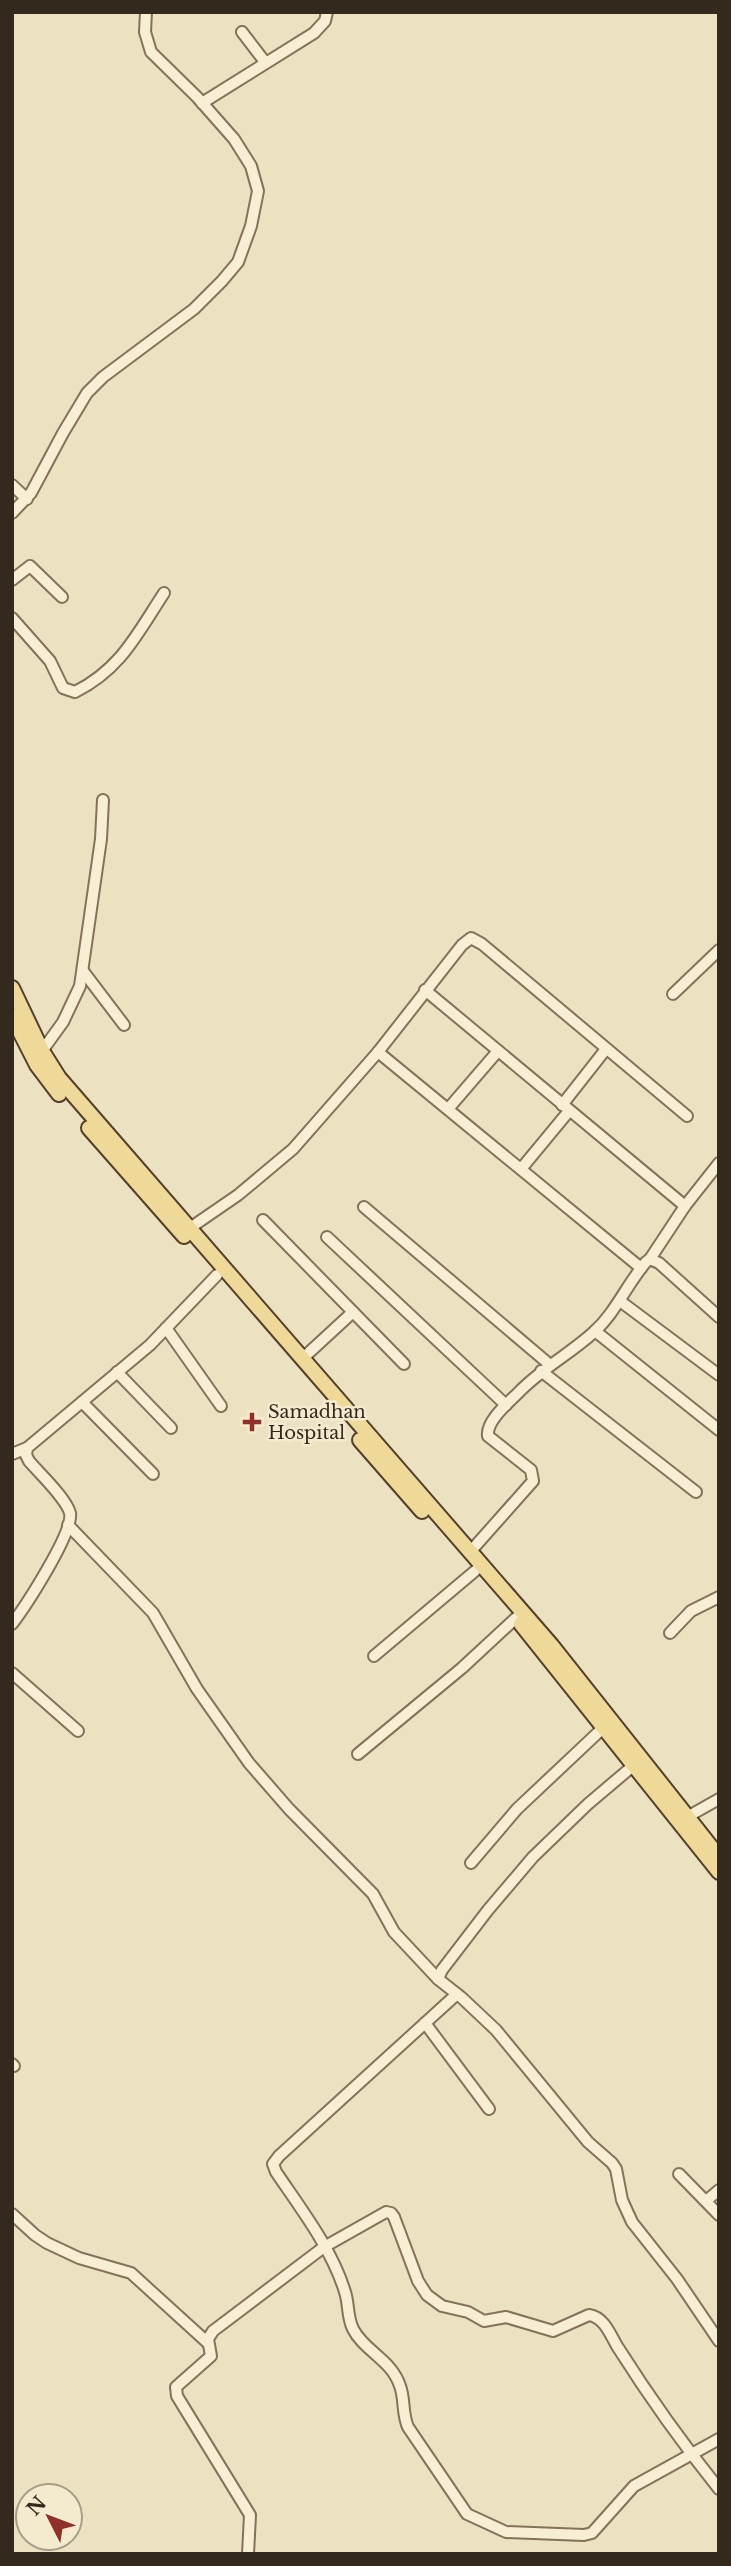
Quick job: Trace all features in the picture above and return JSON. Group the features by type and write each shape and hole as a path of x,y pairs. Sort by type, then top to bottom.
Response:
{"main road":[{"path":"12,988 42,1051 58,1077 470,1552 719,1857"},
{"path":"12,1016 17,1038 51,1083 589,1699 604,1727 719,1872"}],"street":[{"path":"12,513 27,499 87,393 103,377 194,309 238,262 245,246 258,191 251,166 234,139 151,52 145,32 146,12"},
{"path":"202,103 314,33 325,21 327,12"},
{"path":"242,32 265,62"},
{"path":"12,485 27,499"},
{"path":"12,580 30,566 62,597"},
{"path":"12,618 50,661 63,688 75,692 89,685 116,664 164,593"},
{"path":"42,1051 76,999 83,971 101,839 103,800"},
{"path":"190,1228 238,1195 281,1160 377,1052 461,945 471,938 476,939 687,1116"},
{"path":"673,994 719,950"},
{"path":"83,971 124,1025"},
{"path":"425,990 685,1206"},
{"path":"521,1169 606,1049"},
{"path":"448,1110 498,1051"},
{"path":"377,1052 641,1268"},
{"path":"470,1552 533,1481 531,1469 488,1436 489,1426 506,1405 545,1368 595,1331 620,1301 685,1206 719,1163"},
{"path":"364,1207 545,1368 696,1492"},
{"path":"263,1220 404,1364"},
{"path":"327,1237 506,1405"},
{"path":"650,1259 659,1263 719,1317"},
{"path":"12,1454 27,1448 117,1372 166,1328 218,1275"},
{"path":"620,1301 719,1375"},
{"path":"302,1359 353,1312"},
{"path":"166,1328 221,1406"},
{"path":"595,1331 719,1430"},
{"path":"117,1372 171,1429"},
{"path":"82,1402 153,1474"},
{"path":"12,1624 39,1586 70,1518 68,1508 29,1461 27,1448"},
{"path":"68,1525 153,1613 197,1689 249,1763 289,1809 373,1894 394,1932 438,1979 496,2030 589,2142 616,2169 622,2200 632,2222 677,2279 719,2341"},
{"path":"374,1656 475,1571"},
{"path":"670,1633 691,1611 719,1597"},
{"path":"358,1754 462,1668 516,1618"},
{"path":"12,1673 78,1731"},
{"path":"471,1863 517,1809 604,1727"},
{"path":"438,1979 442,1969 524,1867 588,1804 634,1765"},
{"path":"687,1817 719,1800"},
{"path":"457,1994 273,2164 275,2172 324,2247 345,2292 353,2329 365,2345 382,2358 401,2386 403,2416 408,2427 459,2506 473,2517 506,2532 588,2534 596,2530 634,2486 719,2439"},
{"path":"425,2023 489,2109"},
{"path":"679,2174 719,2215"},
{"path":"706,2201 719,2190"},
{"path":"248,2554 249,2513 175,2390 177,2385 211,2356 208,2343 213,2331 324,2247 389,2212 394,2217 421,2288 442,2306 468,2312 484,2321 506,2317 553,2331 583,2316 596,2316 601,2320 692,2455 719,2488"},
{"path":"12,2214 47,2243 79,2258 131,2273 208,2343"}],"place":[{"name":"Samadhan Hospital","path":"252,1422"}]}
